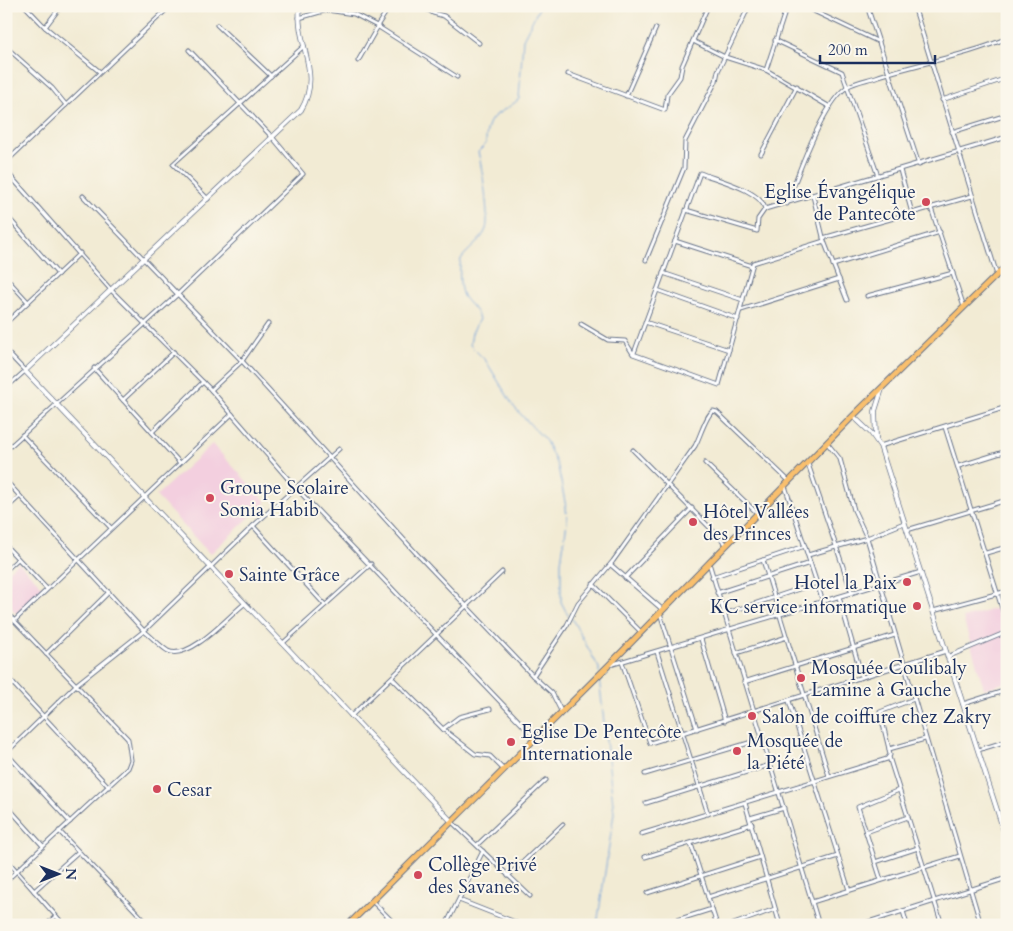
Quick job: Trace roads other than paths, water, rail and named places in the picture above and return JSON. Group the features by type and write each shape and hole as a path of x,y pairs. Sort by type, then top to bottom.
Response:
{"main road":[{"path":"350,925 561,711 662,612 709,562 808,464 827,442 1007,265"},
{"path":"350,925 374,903 420,854"}],"street":[{"path":"25,6 46,27 100,72"},
{"path":"46,27 61,6"},
{"path":"6,388 301,110 310,92 309,71 298,18 300,6"},
{"path":"312,13 315,6"},
{"path":"358,60 390,6"},
{"path":"422,6 433,13 444,16 479,43"},
{"path":"568,74 665,110 667,96 680,77 682,66 708,6"},
{"path":"646,260 684,168 685,140 716,81 724,57 749,6"},
{"path":"766,70 786,6"},
{"path":"803,6 880,42"},
{"path":"914,6 929,60 997,275"},
{"path":"6,162 166,10"},
{"path":"298,18 327,10 354,14 378,26 457,77"},
{"path":"869,12 919,165"},
{"path":"217,25 271,76"},
{"path":"626,96 656,28"},
{"path":"787,204 803,157 830,107 847,87 929,60 990,46 1007,38"},
{"path":"776,40 842,72 878,176"},
{"path":"693,41 724,57 766,70 797,86 830,107"},
{"path":"208,199 173,164 304,46"},
{"path":"6,47 52,88 66,105"},
{"path":"6,450 94,368 177,295 303,174 273,138 190,50"},
{"path":"942,100 1007,78"},
{"path":"761,154 797,86"},
{"path":"952,132 1007,115"},
{"path":"764,209 787,204 1007,138"},
{"path":"900,170 912,213"},
{"path":"6,171 111,290 211,390 296,488 371,564 436,636 535,738"},
{"path":"633,354 657,290 686,210 700,173 755,194 763,202 764,209 758,219 757,231 686,210"},
{"path":"83,196 242,361 532,676 552,693 561,711"},
{"path":"813,196 823,240 847,300"},
{"path":"581,324 608,340 625,341 633,354 719,385 753,263 823,240 972,196"},
{"path":"931,208 964,308"},
{"path":"6,215 58,274"},
{"path":"833,265 940,232"},
{"path":"675,241 752,266"},
{"path":"6,323 80,253"},
{"path":"663,273 743,300"},
{"path":"867,296 953,273"},
{"path":"6,278 28,302"},
{"path":"740,310 839,279"},
{"path":"657,290 738,319"},
{"path":"645,322 729,350"},
{"path":"211,390 242,361 268,324"},
{"path":"6,352 452,822 530,896"},
{"path":"122,400 174,352"},
{"path":"94,368 180,463"},
{"path":"152,432 203,382"},
{"path":"876,440 874,411 883,387"},
{"path":"880,446 1007,407"},
{"path":"532,676 566,626 578,603 611,565 695,446 712,411 722,417 789,481"},
{"path":"14,621 232,414"},
{"path":"853,416 880,446 1007,841"},
{"path":"945,427 959,466 1007,624"},
{"path":"22,435 111,528"},
{"path":"827,442 840,459 854,510 867,538 980,925"},
{"path":"70,822 6,753 77,684 144,631 253,526 339,450"},
{"path":"633,450 727,545"},
{"path":"959,466 1007,451"},
{"path":"705,462 758,514"},
{"path":"808,464 852,594"},
{"path":"6,481 79,558 144,631 168,650 175,653 189,651 244,604"},
{"path":"785,486 823,602"},
{"path":"6,509 20,496"},
{"path":"906,530 1007,500"},
{"path":"626,578 692,508"},
{"path":"808,555 867,538 904,523"},
{"path":"253,526 325,606"},
{"path":"6,546 47,589"},
{"path":"712,577 805,546"},
{"path":"986,553 1007,548"},
{"path":"6,570 18,559"},
{"path":"763,560 829,776"},
{"path":"709,562 819,925"},
{"path":"717,593 810,563"},
{"path":"282,643 371,564"},
{"path":"611,565 662,612 697,729"},
{"path":"351,716 502,572"},
{"path":"609,665 672,648 921,572"},
{"path":"724,614 817,583"},
{"path":"593,584 641,633"},
{"path":"934,611 1007,590"},
{"path":"46,654 109,592"},
{"path":"839,597 862,677"},
{"path":"6,612 128,739 131,760 128,768 109,787 6,881"},
{"path":"948,656 1007,632"},
{"path":"744,682 895,635"},
{"path":"736,653 787,637"},
{"path":"701,639 725,720"},
{"path":"622,662 650,743 946,651"},
{"path":"657,652 708,814"},
{"path":"6,676 109,787"},
{"path":"392,678 443,729 474,754 490,756 504,770"},
{"path":"6,690 13,683"},
{"path":"963,704 1007,690"},
{"path":"914,700 880,712 889,757 942,925"},
{"path":"788,701 849,890"},
{"path":"443,729 459,717 490,709"},
{"path":"645,774 762,738"},
{"path":"889,750 925,739"},
{"path":"978,750 1007,741"},
{"path":"641,834 889,757"},
{"path":"646,803 770,765"},
{"path":"477,845 546,780"},
{"path":"881,880 858,808 859,805 900,790"},
{"path":"745,803 780,925"},
{"path":"6,805 43,846"},
{"path":"750,818 784,808"},
{"path":"866,832 908,817"},
{"path":"508,876 563,824"},
{"path":"645,857 752,824"},
{"path":"59,831 149,925"},
{"path":"691,844 717,925"},
{"path":"875,862 918,848"},
{"path":"446,925 483,851"},
{"path":"34,891 78,852"},
{"path":"708,897 838,856"},
{"path":"812,902 960,856"},
{"path":"647,893 760,857"},
{"path":"6,859 18,870 64,925"},
{"path":"860,925 1007,878"},
{"path":"459,900 514,922"},
{"path":"374,903 396,925"},
{"path":"661,925 712,909"},
{"path":"731,925 776,909"},
{"path":"903,911 907,925"},
{"path":"46,925 56,916"},
{"path":"749,918 751,925"}],"waterway":[{"path":"540,6 523,39 519,99 491,120 488,126 486,144 478,152 482,168 487,223 481,238 461,259 460,278 463,296 474,309 479,319 472,333 470,345 486,361 514,407 546,441 558,467 567,522 561,562 561,602 569,617"},
{"path":"572,619 599,668 599,673"},
{"path":"597,925 614,813 599,677"}],"place":[{"name":"Eglise Évangélique de Pantecôte","path":"926,202"},
{"name":"Groupe Scolaire Sonia Habib","path":"210,498"},
{"name":"Hôtel Vallées des Princes","path":"693,522"},
{"name":"Sainte Grâce","path":"229,574"},
{"name":"Hotel la Paix","path":"907,582"},
{"name":"KC service informatique","path":"917,606"},
{"name":"Mosquée Coulibaly Lamine à Gauche","path":"801,678"},
{"name":"Salon de coiffure chez Zakry","path":"752,716"},
{"name":"Eglise De Pentecôte Internationale","path":"511,742"},
{"name":"Mosquée de la Piété","path":"737,751"},
{"name":"Cesar","path":"157,789"},
{"name":"Collège Privé des Savanes","path":"418,875"}]}
